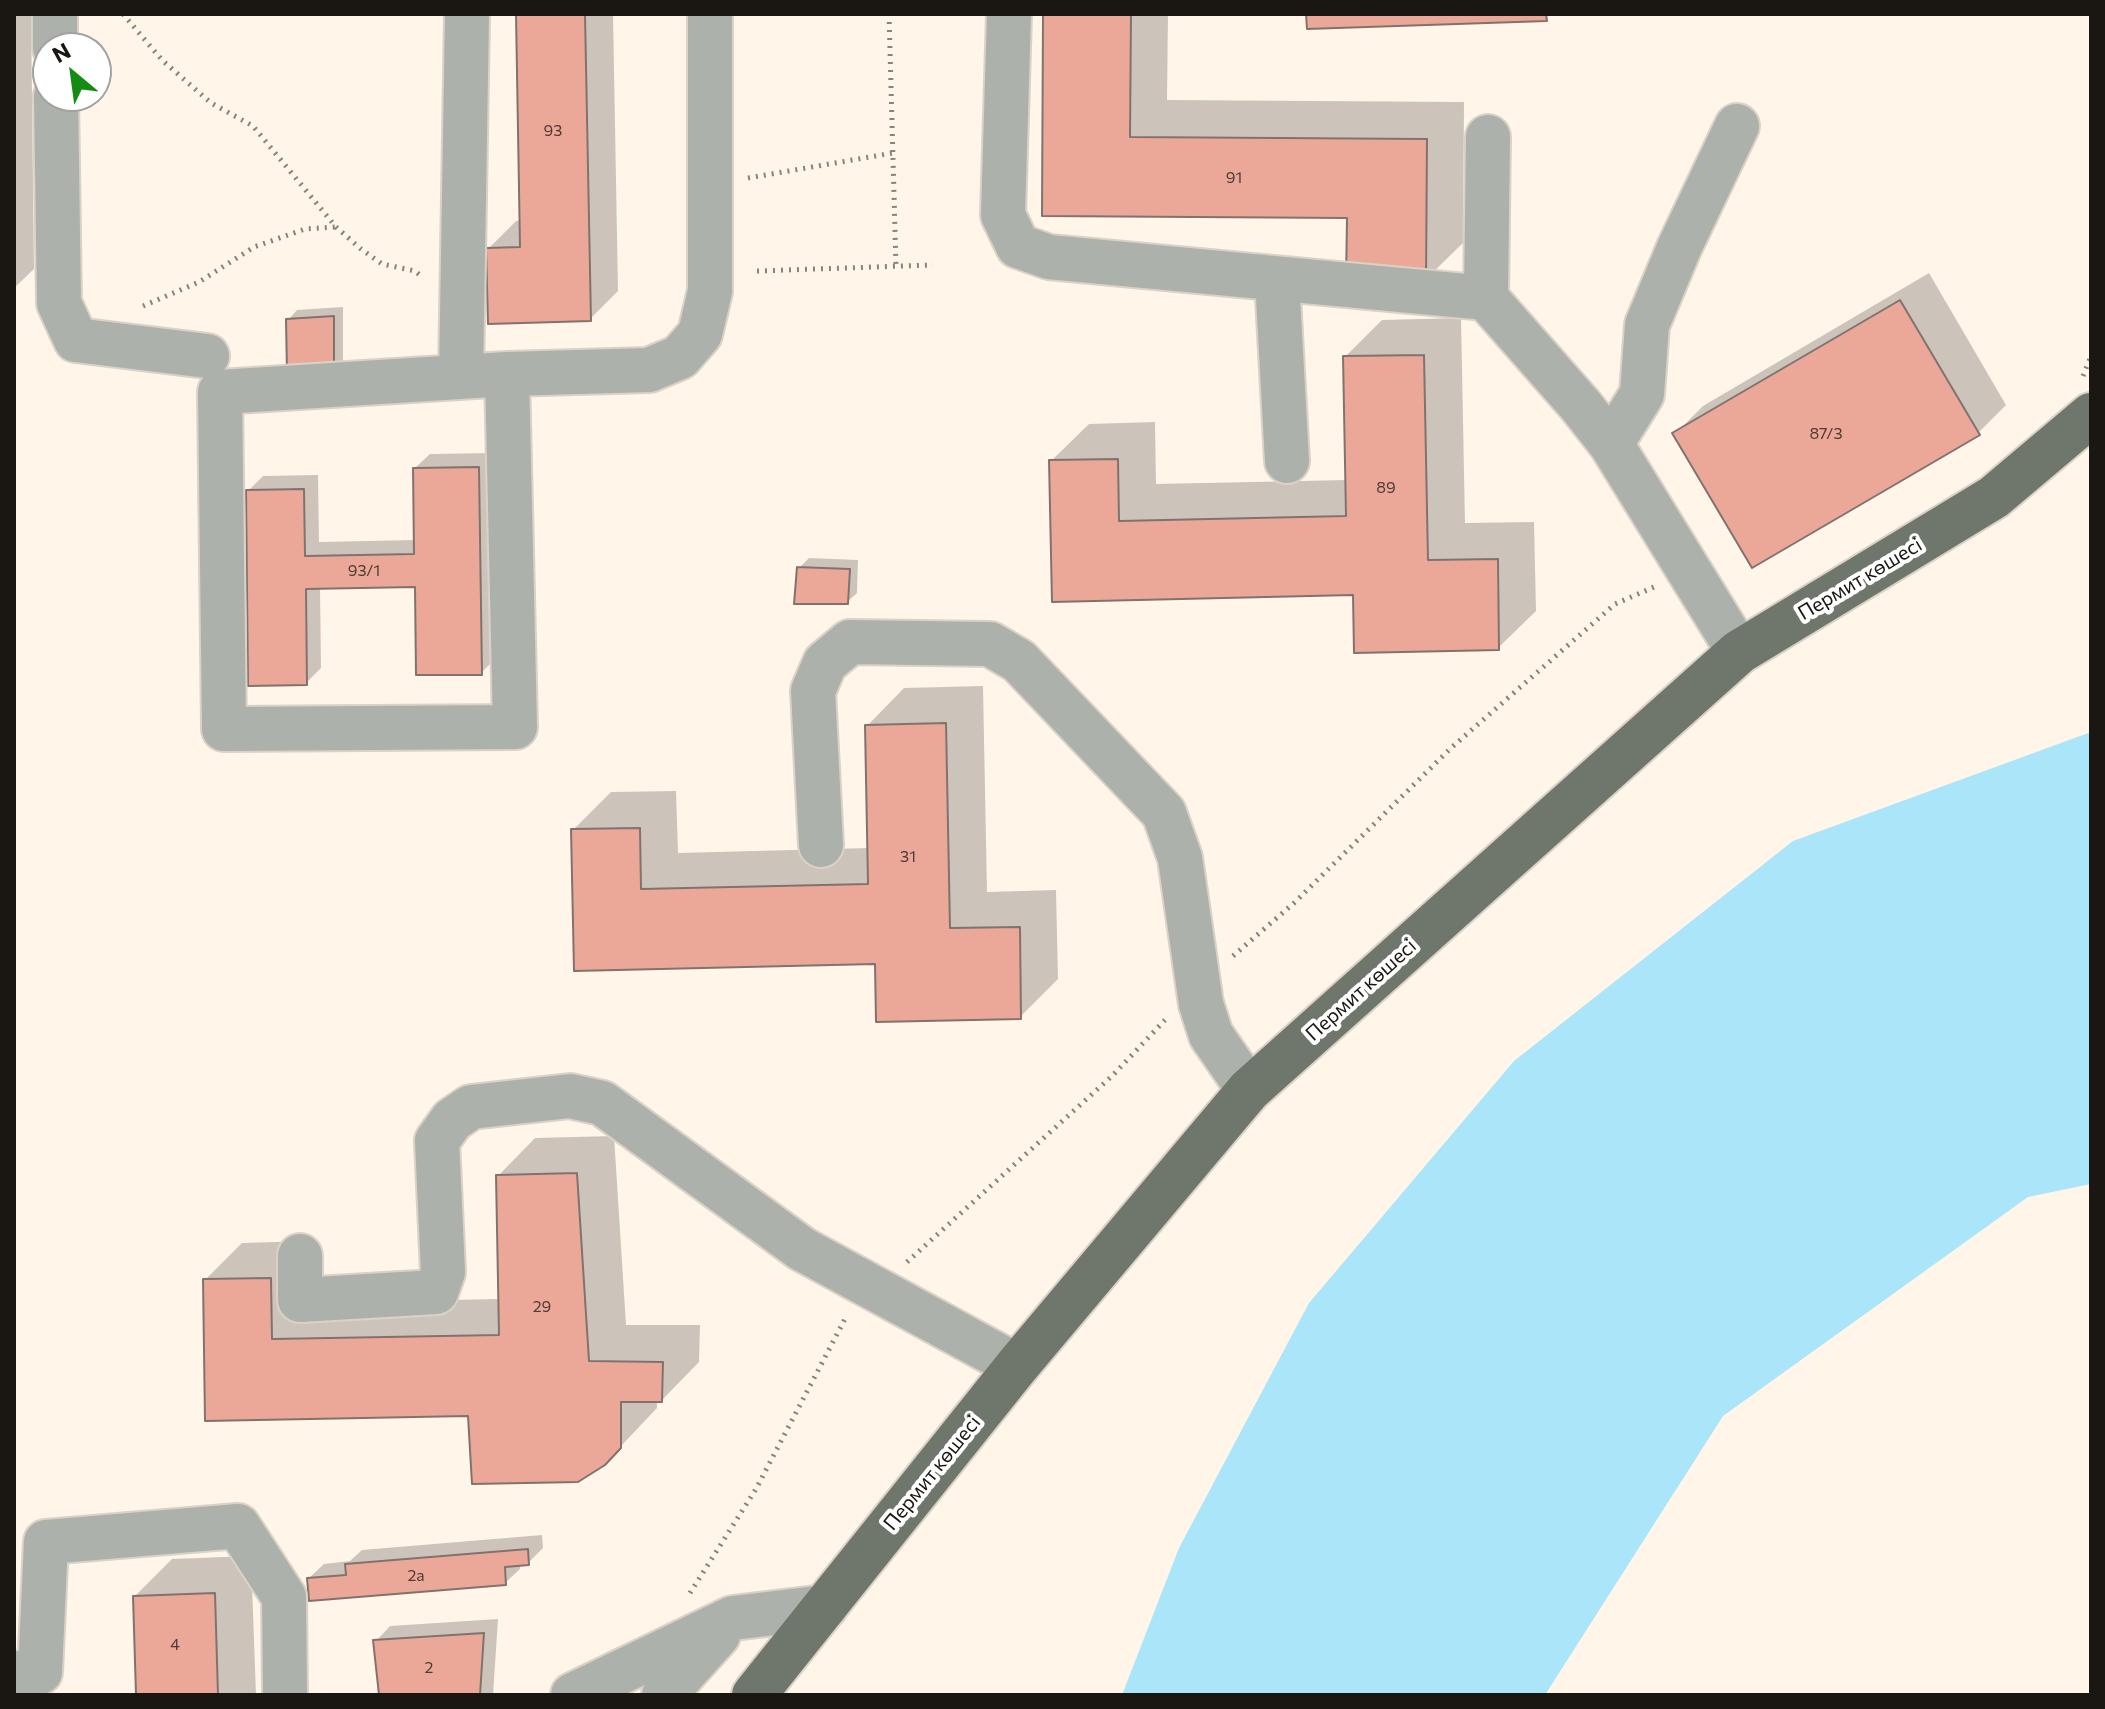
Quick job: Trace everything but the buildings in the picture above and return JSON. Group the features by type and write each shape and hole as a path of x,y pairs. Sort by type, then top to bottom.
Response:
{"main road":[{"name":"Пермит көшесі","path":"754,1695 1017,1366 1249,1090 1739,652 1994,497 2086,397"}],"lane":[{"path":"461,377 467,14"},
{"path":"507,374 515,727 224,729 220,392 507,374 649,370 680,357 700,334 710,291 710,14"},
{"path":"1009,14 1003,215 1018,246 1049,257 1486,298"},
{"path":"56,112 59,303 76,340 207,356"},
{"path":"1611,444 1642,394 1647,325 1679,248 1737,126"},
{"path":"1488,137 1486,298 1611,444 1739,652"},
{"path":"1277,279 1287,461"},
{"path":"821,845 813,691 825,663 850,642 990,644 1019,661 1164,813 1180,858 1201,1004 1211,1035 1249,1090"},
{"path":"300,1256 300,1300 436,1292 443,1272 437,1141 452,1120 471,1107 570,1096 602,1103 802,1249 1017,1366"},
{"path":"14,1673 40,1672 46,1542 238,1526 284,1597 285,1695"},
{"path":"573,1695 733,1618 825,1607"},
{"path":"664,1695 733,1618"}],"path":[{"path":"123,14 162,60 211,103 253,126 336,227 382,264 415,271 426,280"},
{"path":"889,14 896,266"},
{"path":"740,179 893,153"},
{"path":"138,308 199,282 254,247 305,229 336,227"},
{"path":"757,271 933,265"},
{"path":"2086,397 2091,356"},
{"path":"688,1596 756,1489 846,1317 1112,1076 1198,986 1294,903 1451,748 1615,604 1661,584 1687,567"}],"water":[{"path":"2091,732 2091,1184 2028,1197 1723,1416 1545,1695 1122,1695 1179,1548 1309,1303 1514,1061 1793,841"}]}
